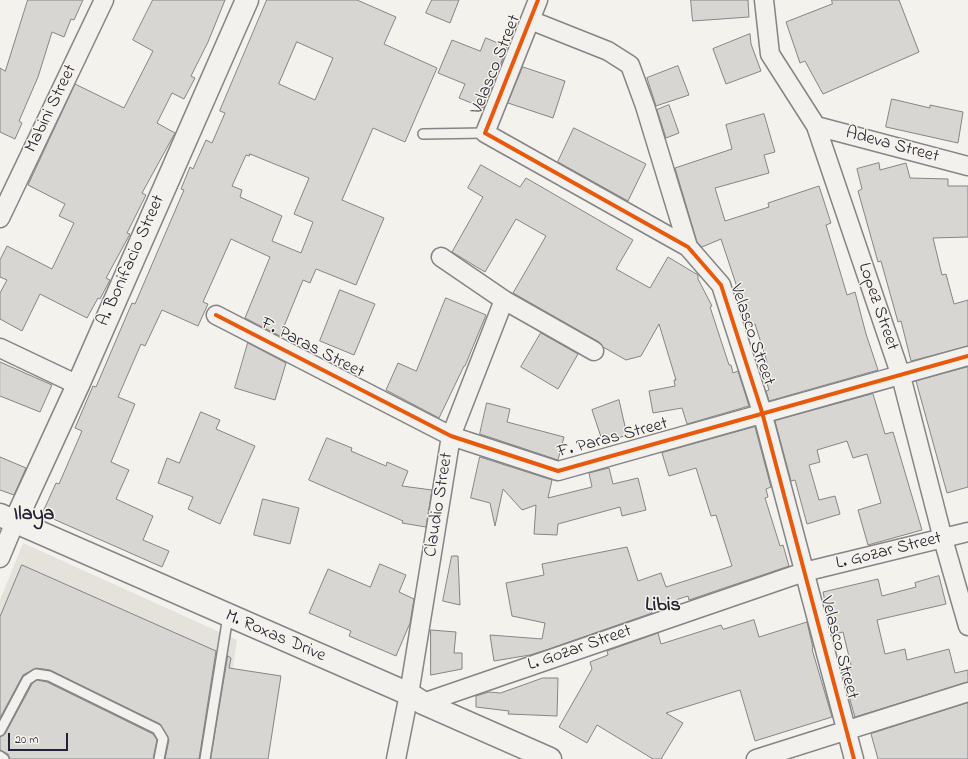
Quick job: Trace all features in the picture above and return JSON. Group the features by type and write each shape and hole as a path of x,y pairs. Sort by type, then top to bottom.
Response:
{"main road":[{"name":"A. Bonifacio Street","path":"8,518 78,385 247,0"},
{"name":"M. Roxas Drive","path":"8,518 416,698 550,759"}],"street":[{"name":"Mabini Street","path":"0,218 104,0"},
{"name":"Velasco Street","path":"538,0 485,133 688,247 721,285 762,412 854,759"},
{"name":"Lopez Street","path":"764,0 770,54 816,126 900,376 943,539 968,626"},
{"path":"530,20 608,51 630,65 645,106 688,247"},
{"name":"Adeva Street","path":"816,126 968,166"},
{"path":"441,257 504,300 594,350"},
{"name":"Claudio Street","path":"396,759 416,698 451,436 504,300"},
{"name":"F. Paras Street","path":"216,315 451,436 558,471 762,412 900,376 968,356"},
{"path":"0,348 78,385"},
{"path":"0,558 8,518"},
{"name":"L. Gozar Street","path":"416,698 804,572 968,532"},
{"path":"756,759 968,692"}],"lane":[{"path":"423,134 485,133"},
{"path":"205,759 228,616"},
{"path":"0,730 27,680 36,674 49,676 157,729 163,738 159,759"},
{"path":"0,756 4,759"}],"shaded area":[{"path":"23,543 237,640 220,759 0,759 0,600"}],"building":[{"path":"28,0 83,0 74,20 71,19 64,37 52,32 38,77 19,121 22,123 15,139 0,132 0,68 5,71"},
{"path":"153,0 225,0 208,42 191,76 195,78 184,99 172,93 157,123 175,133 142,193 146,195 127,233 130,234 106,278 110,280 100,299 98,298 87,318 40,294 22,331 0,319 0,293 7,280 0,277 0,260 7,246 52,269 74,223 59,216 65,204 28,185 75,84 124,108 153,51 133,40"},
{"path":"267,0 357,0 396,17 384,44 437,68 405,142 373,128 342,200 384,218 356,285 316,269 310,283 303,280 280,336 245,318 270,257 231,239 203,302 208,304 198,326 162,310 145,346 141,344 118,397 135,404 111,462 129,470 116,499 153,516 143,540 169,551 162,567 42,514 56,483 59,484 82,431 75,428 93,386 96,387 132,303 135,304 184,190 181,189 190,167 193,169 206,140 212,143 225,113 220,111","holes":["297,42 333,58 315,100 279,84","250,154 309,178 294,214 313,222 301,253 272,241 282,216 240,197 242,190 232,186 246,155 249,156"]},
{"path":"432,0 459,0 450,23 426,13"},
{"path":"691,0 748,0 749,17 693,21"},
{"path":"832,0 899,0 919,52 823,94 805,61 800,63 786,22 832,4"},
{"path":"750,34 751,44 761,71 726,84 713,49"},
{"path":"486,38 507,47 484,108 459,98 465,84 438,73 452,40 480,51"},
{"path":"678,66 689,95 656,106 647,78"},
{"path":"523,67 565,81 553,118 508,103"},
{"path":"892,99 930,108 930,105 963,112 958,143 886,127"},
{"path":"669,105 679,133 666,138 657,110"},
{"path":"764,114 775,152 764,155 769,173 715,188 725,221 769,207 768,203 819,186 831,223 826,225 847,295 855,292 866,334 878,370 769,401 766,391 769,390 761,364 767,362 755,324 750,326 721,239 702,247 697,242 675,168 732,149 726,125"},
{"path":"574,128 646,164 628,201 558,162"},
{"path":"879,163 880,170 906,163 910,178 948,179 948,186 968,186 968,237 933,238 942,275 946,274 954,304 968,300 968,346 911,361 901,321 898,322 881,261 878,262 858,191 862,189 857,169"},
{"path":"481,165 520,187 526,178 633,240 616,269 650,288 668,257 698,275 698,279 712,306 710,307 729,365 731,365 733,373 738,371 749,406 687,424 682,408 653,413 649,391 675,386 674,380 676,380 659,324 641,356 626,360 603,347 599,342 513,293 546,236 516,219 485,272 452,252 483,197 468,188"},
{"path":"340,290 375,304 354,355 320,341"},
{"path":"446,298 486,315 465,366 439,418 386,390 398,363 416,371"},
{"path":"541,333 578,354 558,389 521,367"},
{"path":"248,343 286,363 275,400 235,388"},
{"path":"0,362 52,385 40,412 0,396"},
{"path":"968,367 968,487 947,493 916,381"},
{"path":"873,394 885,434 893,432 922,530 868,545 858,510 881,503 867,454 853,458 847,441 817,450 820,462 809,465 819,500 835,496 840,514 807,524 795,480 791,481 775,421"},
{"path":"619,400 627,435 603,443 592,410"},
{"path":"487,403 510,409 507,422 564,437 558,460 480,434"},
{"path":"201,412 220,420 216,429 255,446 220,524 188,509 193,497 158,483 167,458 179,463"},
{"path":"755,427 771,487 766,489 768,497 765,498 780,546 783,545 789,566 689,600 688,596 650,608 652,613 549,649 530,655 494,661 490,635 542,639 545,623 512,616 506,583 544,575 542,564 627,547 638,581 661,573 666,587 732,566 716,515 711,516 696,468 669,476 662,453"},
{"path":"327,438 352,448 351,451 386,466 387,462 408,471 402,486 432,490 426,527 402,523 403,521 309,480"},
{"path":"0,457 26,468 14,495 0,490"},
{"path":"480,457 552,480 548,498 592,487 589,473 609,468 613,484 638,478 646,510 622,516 620,507 558,524 557,535 534,534 536,505 522,510 503,489 495,526 490,503 471,498"},
{"path":"263,499 299,508 290,544 254,535"},
{"path":"452,556 458,556 460,605 443,601"},
{"path":"380,564 406,575 399,592 414,599 410,623 396,656 349,636 351,631 309,613 328,569 370,587"},
{"path":"22,565 216,651 199,759 165,759 169,740 160,724 50,670 36,668 23,675 0,718 0,617"},
{"path":"939,576 946,604 877,620 885,654 905,649 907,660 949,649 955,673 968,670 968,682 855,717 842,672 852,669 843,632 832,635 823,592 878,579 882,596 916,587 915,583"},
{"path":"754,620 759,637 807,622 812,649 832,717 755,741 740,690 666,713 683,723 661,759 653,759 597,725 587,743 559,727 592,669 590,662 608,655 607,651 658,633 661,644 721,625 723,629"},
{"path":"431,630 456,632 454,653 462,653 462,669 431,675"},
{"path":"228,656 231,658 229,668 281,676 268,759 211,759"},
{"path":"543,678 558,678 557,716 508,714 509,711 476,707 476,696 489,692 500,693"},
{"path":"37,680 47,682 153,734 157,740 153,759 10,759 8,754 0,750 0,737 5,734 32,684"},
{"path":"968,703 968,759 878,759 871,734"}],"cycle path":[{"path":"538,0 485,133 688,247 721,285 762,412 854,759"},
{"path":"216,315 451,436 558,471 968,356"}],"district":[{"name":"Ilaya","path":"34,516"},
{"name":"Libis","path":"663,607"}]}
